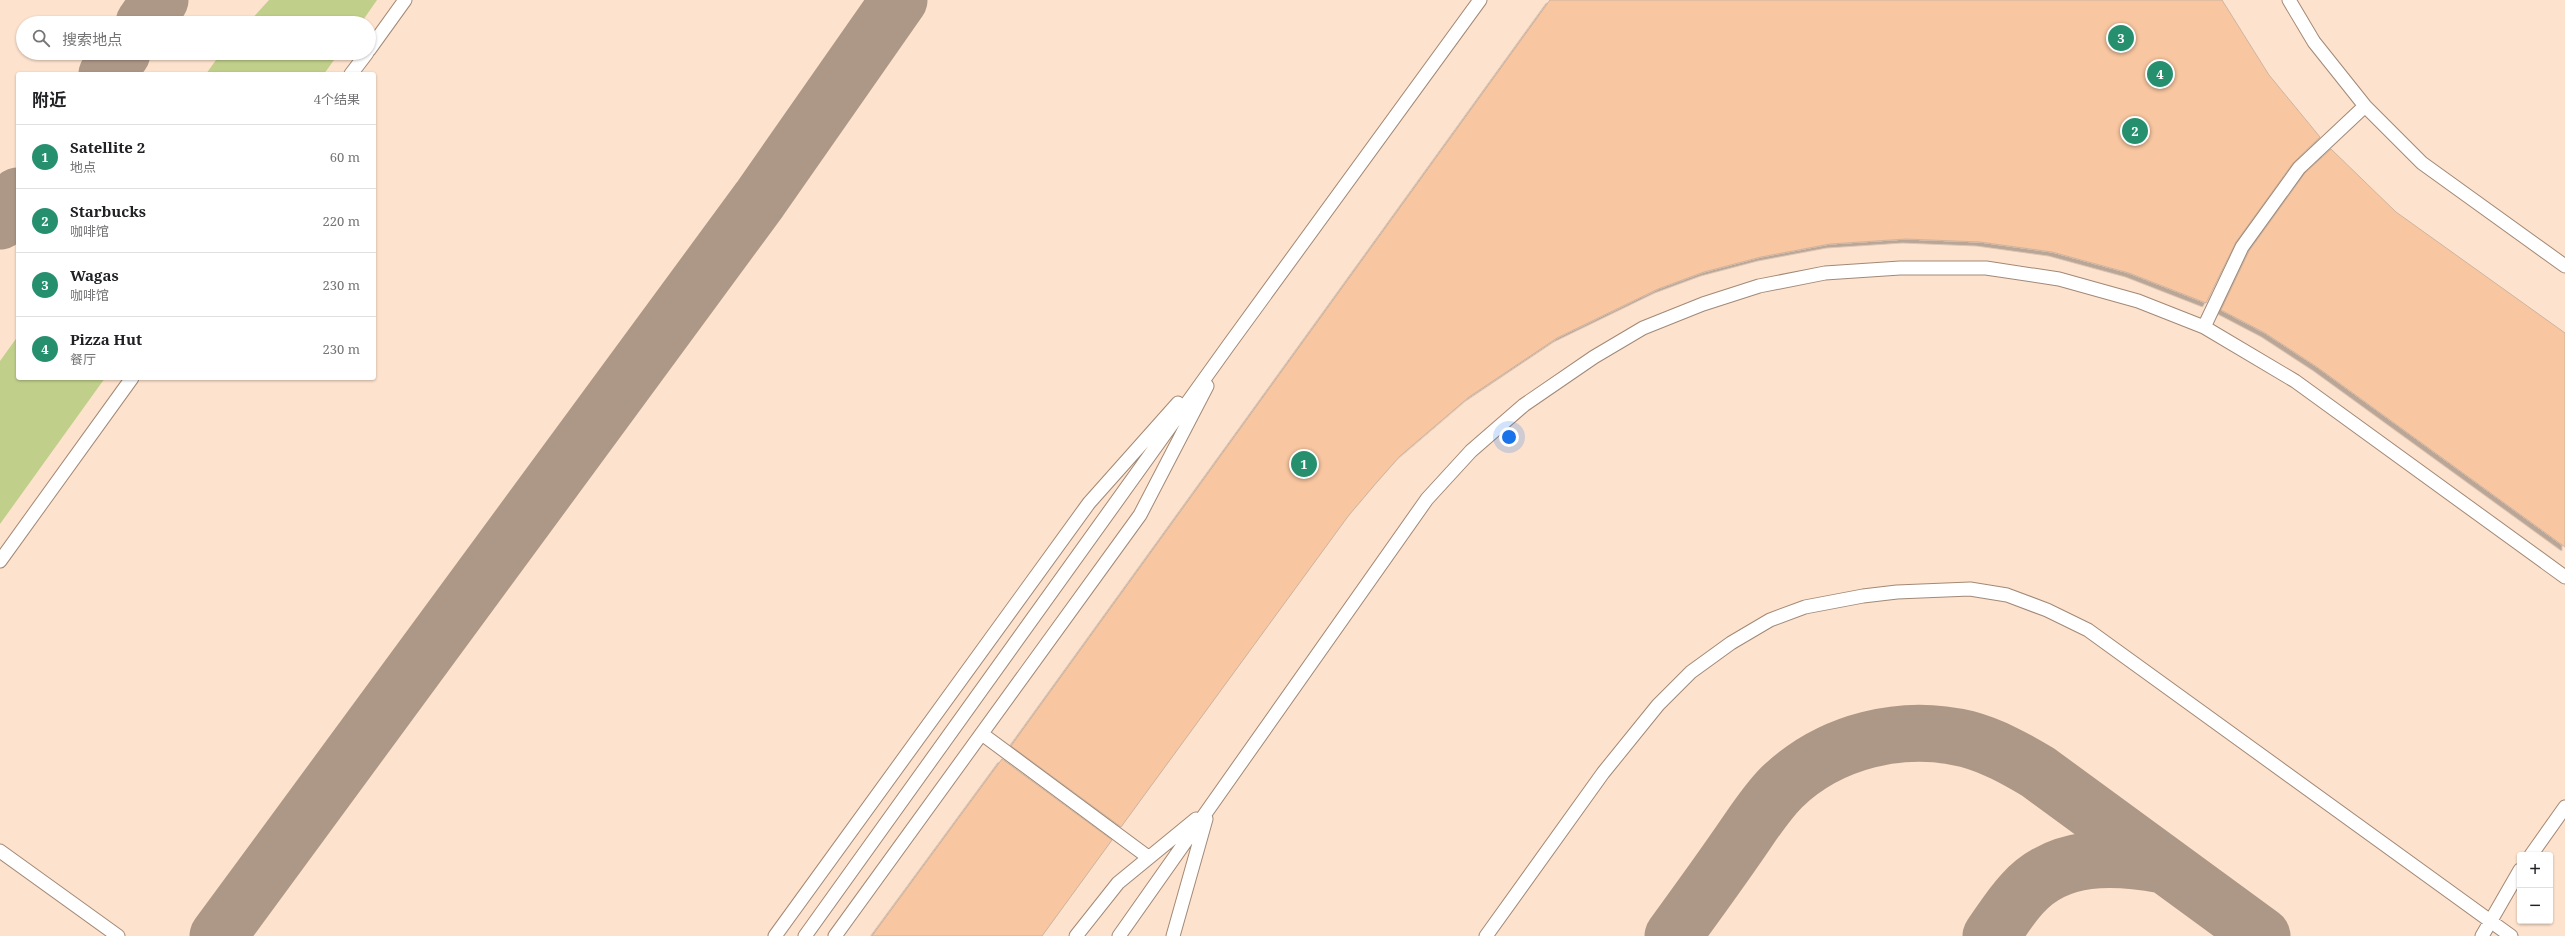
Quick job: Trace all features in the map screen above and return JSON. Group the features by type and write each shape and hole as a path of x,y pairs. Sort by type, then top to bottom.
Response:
{"lane":[{"path":"376,40 405,0"},
{"path":"805,936 1228,346 1480,0"},
{"path":"2289,0 2314,42 2364,106 2422,163 2565,266"},
{"path":"353,72 362,60"},
{"path":"2204,326 2242,247 2299,168 2364,106"},
{"path":"1118,936 1427,499 1471,451 1524,405 1594,357 1643,328 1703,304 1759,286 1825,273 1900,268 1986,268 2059,279 2138,301 2204,326 2295,381 2565,577"},
{"path":"835,936 1140,515 1228,346"},
{"path":"775,936 1089,503 1228,346"},
{"path":"0,561 131,380"},
{"path":"1486,936 1603,773 1658,704 1691,672 1731,642 1770,620 1805,607 1897,592 1970,589 2007,595 2047,610 2088,630 2510,936"},
{"path":"982,734 1148,857"},
{"path":"2533,852 2565,807"},
{"path":"1076,936 1118,883 1148,857 1209,809"},
{"path":"1173,936 1209,809"},
{"path":"0,851 118,936"},
{"path":"2482,936 2517,875"}],"green space":[{"path":"269,0 377,0 366,16 254,16"},
{"path":"216,60 334,60 325,72 207,72"},
{"path":"16,339 16,380 104,380 0,524 0,361"}],"building":[{"path":"1550,0 2222,0 2269,75 2320,137 2293,163 2236,242 2206,303 2129,273 2052,252 1980,242 1906,239 1830,244 1761,257 1704,272 1658,289 1557,338 1469,397 1400,456 1349,515 1121,827 1011,746"},
{"path":"2331,149 2396,212 2565,333 2565,547 2317,367 2265,333 2221,310 2249,251 2305,173"},
{"path":"1002,759 1112,840 1042,936 872,936"}],"taxiway":[{"path":"149,16 160,0"},
{"path":"218,936 760,199 899,0"},
{"path":"108,72 117,60"},
{"path":"0,221 16,199"},
{"path":"1673,936 1763,809 1775,794 1801,771 1844,747 1893,735 1917,733 1942,735 1977,742 2004,753 2038,772 2262,936"},
{"path":"1991,936 2022,894 2036,881 2052,871 2070,864 2107,859 2163,865"}],"place":[{"name":"Wagas","path":"2121,38"},
{"name":"Pizza Hut","path":"2160,74"},
{"name":"Starbucks","path":"2135,131"},
{"name":"Satellite 2","path":"1304,464"}]}
